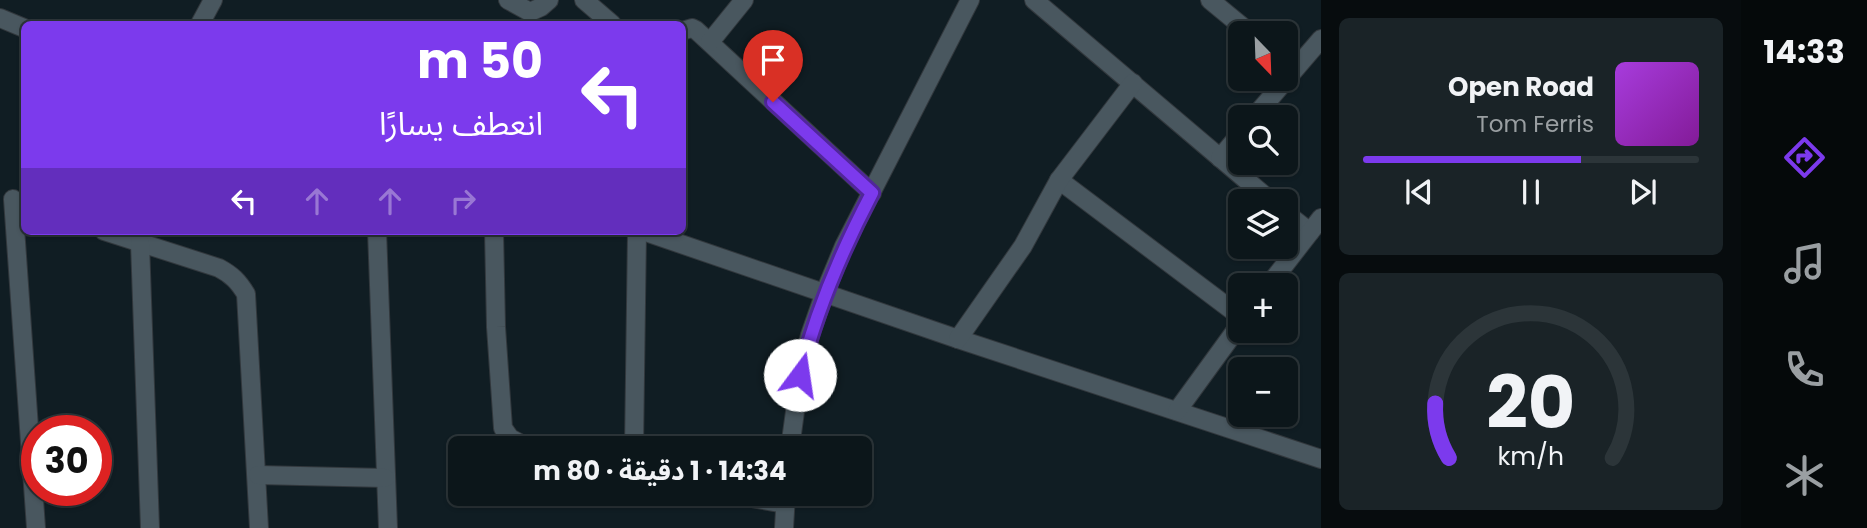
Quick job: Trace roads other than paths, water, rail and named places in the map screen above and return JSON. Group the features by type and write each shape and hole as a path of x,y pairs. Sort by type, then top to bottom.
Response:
{"street":[{"path":"202,21 213,0"},
{"path":"508,0 530,12 550,0"},
{"path":"584,0 608,21"},
{"path":"710,42 744,0"},
{"path":"792,436 800,375 825,292 844,246 971,0"},
{"path":"1034,0 1257,189"},
{"path":"1210,0 1235,21"},
{"path":"0,18 21,27"},
{"path":"686,30 696,30 710,42 872,193"},
{"path":"1298,60 1321,39"},
{"path":"958,339 1023,246 1059,180 1133,83"},
{"path":"1220,158 1228,148"},
{"path":"1059,180 1228,310"},
{"path":"12,199 36,528"},
{"path":"1278,273 1316,225 1298,218"},
{"path":"116,235 219,268 231,274 246,294 259,528"},
{"path":"377,235 388,528"},
{"path":"494,235 503,428 509,436"},
{"path":"634,436 637,235"},
{"path":"655,235 958,339 1321,458"},
{"path":"140,243 150,528"},
{"path":"1177,411 1228,338"},
{"path":"258,475 386,478"},
{"path":"784,528 785,506"}]}
